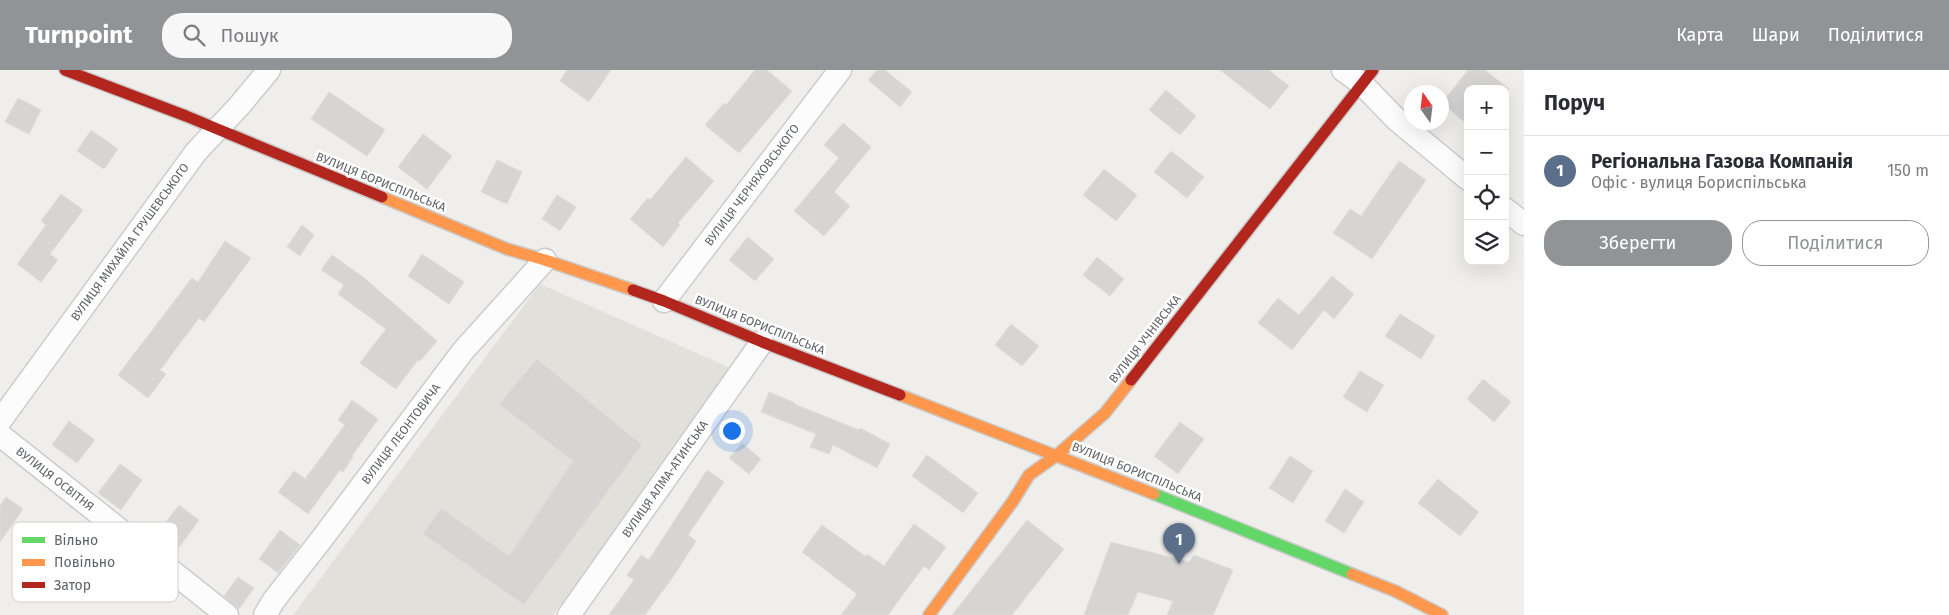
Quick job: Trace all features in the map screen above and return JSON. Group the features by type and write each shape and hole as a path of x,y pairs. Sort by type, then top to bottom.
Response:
{"main road":[{"name":"ВУЛИЦЯ БОРИСПІЛЬСЬКА","path":"65,70 216,129 507,249 545,260 664,301 762,342 1057,455 1396,591 1442,615"},
{"name":"ВУЛИЦЯ УЧНІВСЬКА","path":"929,615 1013,501 1028,475 1057,455 1105,413 1368,77"},
{"path":"1396,591 1399,607"}],"street":[{"name":"ВУЛИЦЯ МИХАЙЛА ГРУШЕВСЬКОГО","path":"0,421 196,152 269,70"},
{"name":"ВУЛИЦЯ ЧЕРНЯХОВСЬКОГО","path":"664,301 840,70"},
{"path":"1343,70 1368,77 1397,120 1464,176"},
{"path":"1509,212 1524,224"},
{"name":"ВУЛИЦЯ ЛЕОНТОВИЧА","path":"265,615 274,600 463,351 545,260"},
{"name":"ВУЛИЦЯ АЛМА-АТИНСЬКА","path":"569,615 762,342"},
{"name":"ВУЛИЦЯ ОСВІТНЯ","path":"0,435 110,522"},
{"name":"ВУЛИЦЯ ОСВІТНЯ","path":"178,576 227,615"}],"shaded area":[{"path":"540,284 733,369 553,615 293,615"}],"building":[{"path":"567,70 611,70 589,102 560,81"},
{"path":"755,70 767,70 792,91 739,153 705,125 724,103 726,105"},
{"path":"877,70 885,70 912,92 900,107 868,80"},
{"path":"1220,70 1269,70 1289,86 1270,109"},
{"path":"1468,70 1485,70 1504,85 1464,85 1464,122 1449,109 1449,94"},
{"path":"1166,90 1196,116 1180,135 1149,110"},
{"path":"329,92 385,130 367,156 311,119"},
{"path":"18,98 41,110 29,134 5,122"},
{"path":"843,123 871,147 834,192 850,206 824,236 794,211 839,158 824,145"},
{"path":"91,130 118,149 104,169 77,151"},
{"path":"423,134 452,156 427,189 398,167"},
{"path":"1171,151 1204,177 1187,198 1154,172"},
{"path":"686,157 714,181 678,223 680,225 663,247 630,219 648,198 650,200"},
{"path":"497,160 522,172 507,204 481,192"},
{"path":"1399,161 1426,180 1372,259 1333,233 1350,209 1361,216"},
{"path":"1104,169 1137,195 1116,221 1083,195"},
{"path":"61,194 83,210 50,254 58,260 41,282 17,264 46,225 41,221"},
{"path":"557,195 576,207 560,231 542,219"},
{"path":"302,225 314,235 300,256 287,247"},
{"path":"748,237 774,259 755,281 729,260"},
{"path":"225,241 251,258 204,322 199,318 160,370 166,374 148,398 118,375 192,278 198,282"},
{"path":"422,254 464,282 449,304 408,276"},
{"path":"332,255 363,277 437,341 420,361 418,360 396,389 360,363 386,329 338,294 344,285 321,270"},
{"path":"1097,257 1124,279 1110,296 1083,275"},
{"path":"1332,276 1354,294 1334,319 1324,310 1292,350 1258,323 1278,298 1299,315"},
{"path":"1400,314 1435,336 1421,359 1385,336"},
{"path":"1011,324 1039,346 1022,366 995,345"},
{"path":"537,359 642,445 524,605 423,534 441,508 509,556 573,461 499,404"},
{"path":"1360,371 1384,385 1367,412 1343,397"},
{"path":"1483,379 1511,402 1494,422 1467,399"},
{"path":"769,392 859,430 860,428 890,444 877,468 833,445 829,454 810,447 816,434 761,412"},
{"path":"352,400 378,419 343,472 340,470 308,514 278,492 294,471 305,479 345,425 338,420"},
{"path":"69,421 95,440 77,463 52,445"},
{"path":"1180,422 1204,439 1178,474 1154,456"},
{"path":"742,443 761,459 749,474 729,458"},
{"path":"927,455 978,493 963,513 912,476"},
{"path":"1290,456 1313,471 1293,503 1269,488"},
{"path":"120,464 142,480 121,510 98,493"},
{"path":"707,470 724,482 688,535 696,541 673,577 645,615 609,615 634,580 627,575 641,555 649,560"},
{"path":"1438,479 1479,512 1460,536 1418,503"},
{"path":"1345,489 1364,502 1344,533 1325,521"},
{"path":"6,497 23,509 12,522 0,542 0,506"},
{"path":"179,505 199,520 178,549 178,522 166,522"},
{"path":"1027,520 1064,549 1012,615 952,615"},
{"path":"914,524 946,547 929,570 924,566 888,615 841,615 857,594 802,552 822,525 865,556 867,554 884,566"},
{"path":"280,530 300,545 278,573 259,559"},
{"path":"1111,542 1189,562 1194,555 1233,570 1213,615 1167,615 1173,601 1138,592 1128,615 1084,615"},
{"path":"238,577 254,588 239,609 224,596"}],"traffic: fast":[{"path":"1154,494 1352,574"}],"traffic: slow":[{"path":"382,197 507,249 633,290"},
{"path":"929,615 1013,501 1029,475 1057,455 1105,413 1131,380"},
{"path":"900,395 1154,494"},
{"path":"1352,574 1395,591 1442,615"}],"traffic: jam":[{"path":"65,70 186,116 382,197"},
{"path":"1131,380 1373,70"},
{"path":"633,290 900,395"}],"place":[{"name":"Регіональна Газова Компанія","path":"1179,564"}]}
